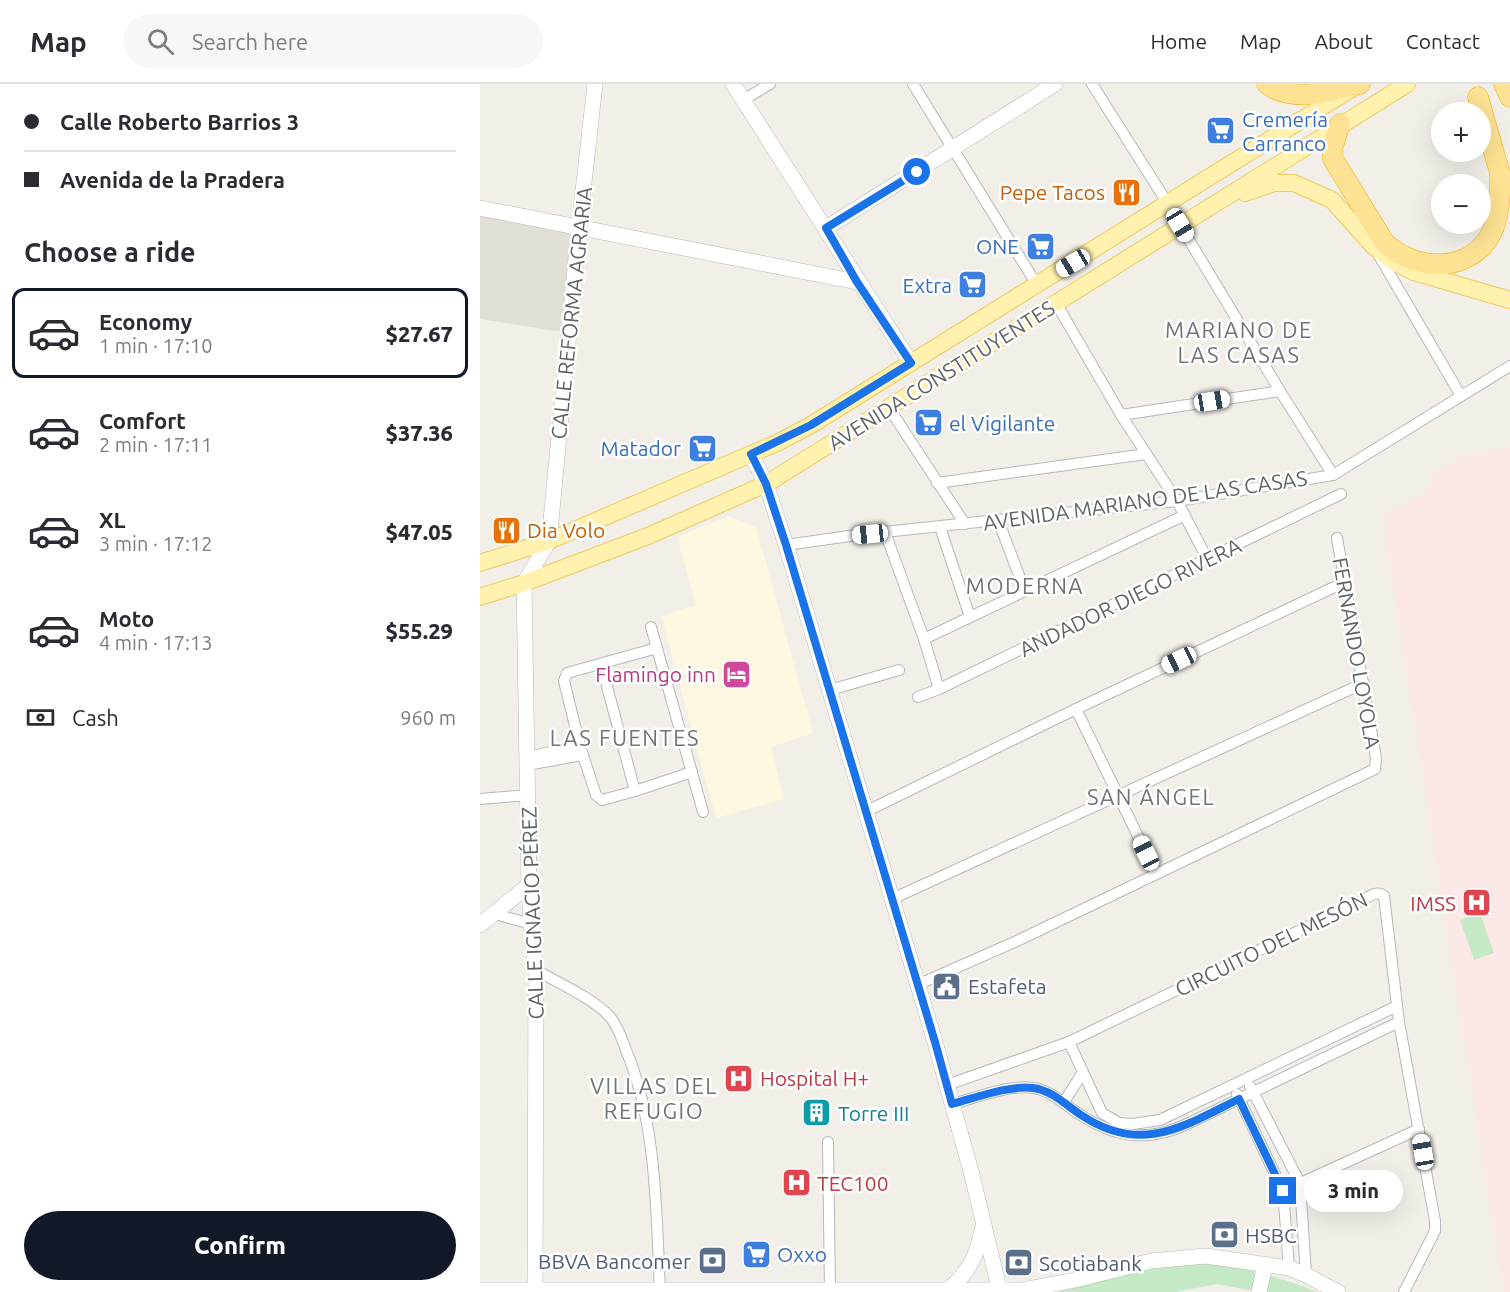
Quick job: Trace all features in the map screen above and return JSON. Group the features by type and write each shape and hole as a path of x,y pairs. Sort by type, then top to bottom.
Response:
{"highway":[{"path":"1268,84 1280,91 1298,95 1360,84"},
{"path":"1504,84 1510,97"},
{"path":"1475,91 1505,169 1510,203"},
{"path":"1340,124 1332,148 1333,159 1384,242 1399,254 1418,261 1436,264 1454,263 1480,249 1496,223 1505,169"}],"main road":[{"name":"AVENIDA CONSTITUYENTES","path":"480,563 549,541 751,454 811,425 1360,84"},
{"name":"AVENIDA CONSTITUYENTES","path":"480,597 524,583 648,536 766,484 1407,84"},
{"path":"1221,200 1274,183 1294,183 1332,200 1373,246 1394,262 1414,272 1510,300"}],"street":[{"name":"CALLE REFORMA AGRARIA","path":"549,541 595,84"},
{"path":"733,84 826,228 857,282 911,363"},
{"path":"743,100 770,84"},
{"path":"913,84 1037,285"},
{"path":"826,228 1055,84"},
{"path":"1092,84 1168,204"},
{"path":"480,208 857,282"},
{"path":"1180,225 1280,391 1334,475"},
{"path":"1373,246 1461,396"},
{"path":"1056,303 1121,416 1177,501 1208,560"},
{"name":"AVENIDA MARIANO DE LAS CASAS","path":"786,545 885,532 1177,501 1334,475 1510,366"},
{"path":"1121,416 1280,391"},
{"path":"889,408 965,524"},
{"path":"751,454 766,484 786,545 867,811 947,1085 984,1220 1000,1291"},
{"path":"937,483 1146,454"},
{"name":"ANDADOR DIEGO RIVERA","path":"918,697 1208,560 1341,494"},
{"path":"924,639 1185,515"},
{"path":"998,520 1025,591"},
{"path":"940,527 970,617"},
{"path":"885,532 924,639 939,689"},
{"name":"FERNANDO LOYOLA","path":"1156,873 1375,769 1376,758 1364,683 1337,538"},
{"path":"524,583 549,541"},
{"path":"867,811 1345,582"},
{"name":"CALLE IGNACIO PÉREZ","path":"524,583 529,885 536,970 535,1291"},
{"path":"651,627 703,812"},
{"path":"657,648 569,671 565,676 564,681 581,751 598,798 607,800 692,772"},
{"path":"601,664 634,791"},
{"path":"830,690 899,669"},
{"path":"892,899 1364,683"},
{"path":"917,985 1019,940 1156,873 1076,709"},
{"path":"527,761 581,751"},
{"path":"480,800 528,795"},
{"path":"480,925 529,885"},
{"name":"CIRCUITO DEL MESÓN","path":"947,1085 1069,1042 1378,892 1384,896 1399,1022 1435,1221 1435,1231 1404,1292"},
{"path":"495,914 531,924"},
{"path":"536,970 610,1017 636,1072 651,1154 660,1290"},
{"path":"1069,1042 1102,1113 1119,1123 1133,1124 1160,1120 1397,1006"},
{"path":"952,1104 1021,1087 1036,1088 1064,1102 1082,1116 1125,1136 1178,1129 1399,1022"},
{"path":"1064,1102 1083,1072"},
{"path":"1245,1078 1300,1183 1306,1275"},
{"path":"1233,1085 1283,1191 1289,1268"},
{"path":"1283,1191 1419,1129"},
{"path":"828,1142 830,1290"},
{"path":"947,1291 969,1269 979,1246 984,1220"},
{"path":"480,1290 1022,1290 1075,1280 1151,1261 1206,1256 1289,1268 1338,1292"},
{"path":"1259,1292 1265,1264"}],"shaded area":[{"path":"480,215 572,232 563,332 480,319"},
{"name":"IMSS","path":"1510,448 1510,1292 1504,1292 1382,514 1423,495 1429,488 1432,475 1458,458"},
{"name":"Flamingo inn","path":"729,516 756,527 813,733 771,747 784,799 716,818 661,616 696,605 677,537"}],"green space":[{"path":"1480,913 1494,953 1474,960 1460,920"},
{"path":"1190,1259 1255,1271 1318,1292 1259,1292 1217,1284 1175,1292 1057,1292"}],"place":[{"name":"Cremería Carranco","path":"1221,131"},
{"name":"Pepe Tacos","path":"1126,192"},
{"name":"ONE","path":"1040,246"},
{"name":"Extra","path":"973,285"},
{"name":"el Vigilante","path":"928,423"},
{"name":"Matador","path":"702,448"},
{"name":"Dia Volo","path":"506,530"},
{"name":"Flamingo inn","path":"737,674"},
{"name":"IMSS","path":"1477,903"},
{"name":"Estafeta","path":"947,986"},
{"name":"Hospital H+","path":"739,1078"},
{"name":"Torre III","path":"817,1113"},
{"name":"TEC100","path":"796,1183"},
{"name":"HSBC","path":"1224,1235"},
{"name":"Oxxo","path":"756,1254"},
{"name":"BBVA Bancomer","path":"712,1261"},
{"name":"Scotiabank","path":"1018,1263"}],"district":[{"name":"MARIANO DE LAS CASAS","path":"1239,342"},
{"name":"MODERNA","path":"1025,585"},
{"name":"LAS FUENTES","path":"625,737"},
{"name":"SAN ÁNGEL","path":"1151,796"},
{"name":"VILLAS DEL REFUGIO","path":"654,1098"}],"route":[{"path":"917,172 826,228 857,282 911,363 811,425 751,454 766,484 786,545 867,811 952,1104 1021,1087 1036,1088 1064,1102 1082,1116 1125,1136 1178,1129 1239,1099 1283,1191"}]}
